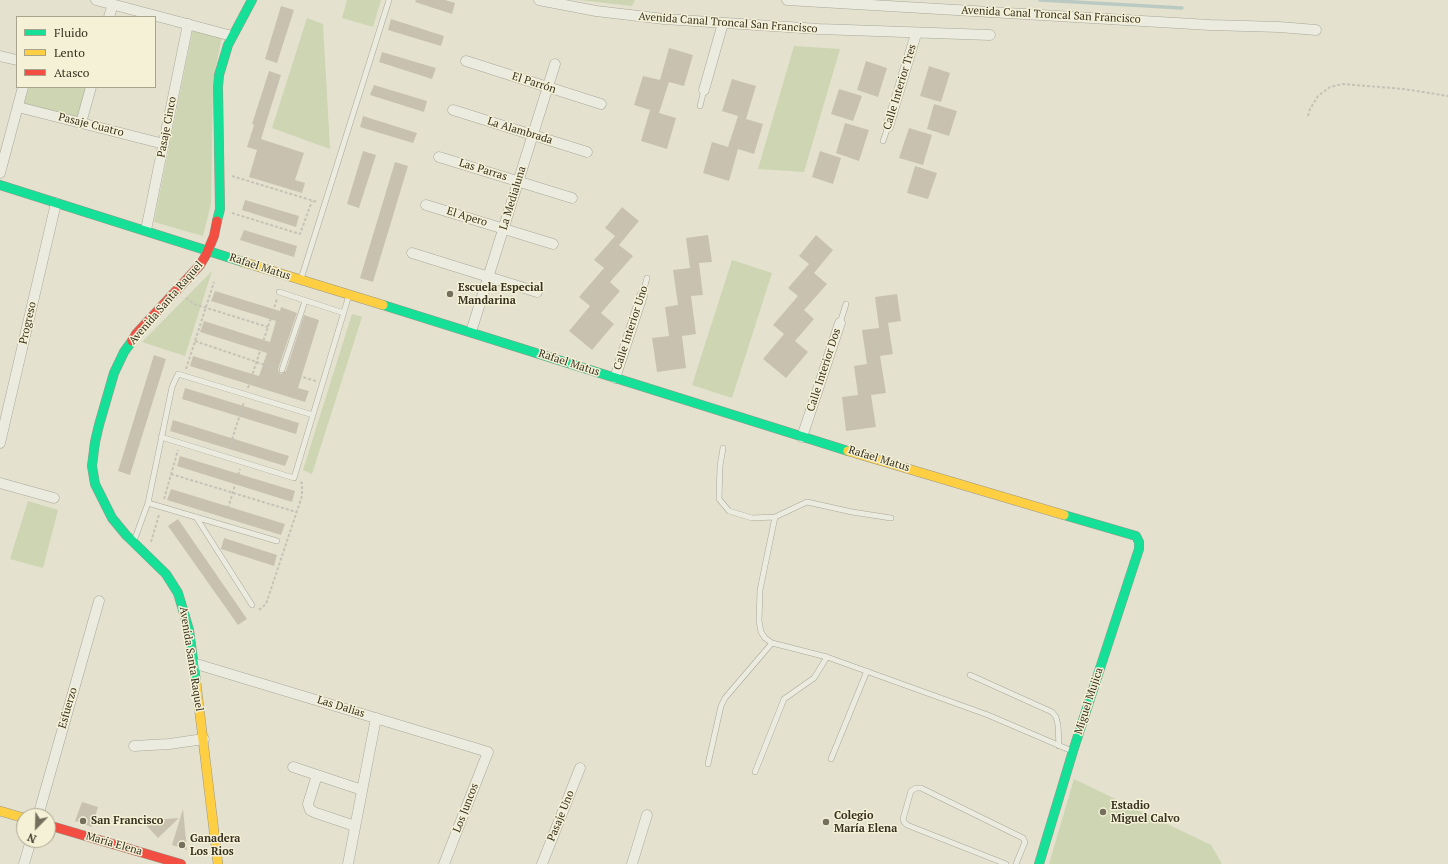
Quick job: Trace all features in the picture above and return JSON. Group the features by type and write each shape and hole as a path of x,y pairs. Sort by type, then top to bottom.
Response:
{"street":[{"path":"96,0 232,36"},
{"name":"Avenida Santa Raquel","path":"218,864 204,739 189,630 182,603 178,593 166,574 134,543 112,518 97,489 92,466 95,442 111,384 124,352 136,334 200,265 208,251 220,208 219,75 224,54 252,0"},
{"name":"Avenida Canal Troncal San Francisco","path":"539,0 596,11 664,19 916,34 990,35"},
{"name":"Avenida Canal Troncal San Francisco","path":"787,0 1316,30"},
{"path":"109,16 113,4"},
{"path":"704,90 722,23"},
{"name":"Pasaje Cinco","path":"146,230 188,24"},
{"name":"Calle Interior Tres","path":"888,127 916,34"},
{"path":"0,56 16,60"},
{"name":"El Parrón","path":"466,62 601,104"},
{"name":"La Medialuna","path":"471,332 555,64"},
{"path":"0,173 24,88"},
{"path":"82,123 91,88"},
{"name":"Pasaje Cuatro","path":"18,107 164,144"},
{"name":"La Alambrada","path":"453,110 588,152"},
{"name":"Las Parras","path":"440,157 572,198"},
{"name":"Rafael Matus","path":"0,186 146,230 208,251 471,332 802,437 1132,535 1138,539"},
{"name":"Progreso","path":"0,442 56,203"},
{"name":"El Apero","path":"426,205 553,244"},
{"path":"412,253 537,292"},
{"name":"Calle Interior Uno","path":"615,378 642,296"},
{"name":"Calle Interior Dos","path":"802,437 840,323"},
{"path":"0,483 54,498"},
{"name":"Miguel Mujica","path":"1039,864 1073,751 1139,549 1138,539"},
{"name":"Esfuerzo","path":"40,808 99,601"},
{"name":"Las Dalias","path":"193,663 488,752"},
{"path":"348,864 376,718"},
{"path":"134,746 169,744 204,739"},
{"name":"Los Juncos","path":"444,864 488,752"},
{"path":"293,767 362,790"},
{"name":"Pasaje Uno","path":"542,864 580,768"},
{"path":"317,775 308,804 310,810 312,812 355,826"},
{"path":"0,811 16,816"},
{"path":"632,864 648,815"},
{"name":"María Elena","path":"56,827 164,861 181,864"},
{"path":"24,864 29,848"}],"lane":[{"path":"300,280 389,0"},
{"path":"700,106 704,90"},
{"name":"Calle Interior Tres","path":"883,141 888,127"},
{"name":"Calle Interior Uno","path":"642,296 647,278"},
{"path":"279,292 344,313"},
{"path":"162,437 294,478 349,295"},
{"path":"282,370 305,301"},
{"name":"Calle Interior Dos","path":"840,323 846,304"},
{"path":"134,543 148,503 172,387 178,374 313,415"},
{"path":"723,448 720,466 719,499 729,511 752,518 775,517 807,502 852,512 891,518"},
{"path":"148,503 277,542"},
{"path":"196,517 252,605"},
{"path":"775,517 761,581 759,621 761,632 765,638 772,643 827,657 988,715 1073,751"},
{"path":"708,764 721,706 725,698 772,643"},
{"path":"755,772 784,700 814,678 827,657"},
{"path":"831,759 867,671"},
{"path":"970,674 1052,712 1056,717 1058,725 1059,746"},
{"path":"1006,864 907,825 903,819 911,791 916,788 920,788 1023,838 1025,842 1016,864"}],"path":[{"path":"1308,116 1310,109 1318,96 1330,88 1343,84 1389,87 1448,96"},
{"path":"243,180 324,204"},
{"path":"237,214 300,234 312,201"},
{"path":"184,376 214,282"},
{"path":"177,291 194,304 268,327"},
{"path":"226,457 279,292"},
{"path":"195,341 322,384"},
{"path":"151,543 180,443"},
{"path":"223,525 242,462"},
{"path":"171,474 296,512"}],"green space":[{"path":"347,0 381,0 373,27 342,18"},
{"path":"579,0 635,0 632,6"},
{"path":"307,18 323,24 330,149 272,128"},
{"path":"193,29 222,37 213,81 211,204 203,236 154,222"},
{"path":"794,46 840,49 804,172 758,169"},
{"path":"29,88 86,88 78,118 24,104"},
{"path":"732,260 772,273 732,398 692,385"},
{"path":"212,271 185,356 142,342"},
{"path":"352,314 362,317 312,474 303,470"},
{"path":"28,501 58,510 43,568 10,559"},
{"name":"Estadio Miguel Calvo","path":"1074,779 1211,845 1222,864 1049,864"}],"building":[{"path":"416,0 445,0 455,3 452,14 415,2"},
{"path":"281,6 294,10 277,63 265,59"},
{"path":"391,19 444,36 441,46 388,30"},
{"path":"669,48 693,55 684,86 669,82 659,113 676,118 667,149 641,141 650,110 634,105 643,76 660,80"},
{"path":"382,52 436,68 432,79 379,62"},
{"path":"866,61 887,68 878,97 857,90"},
{"path":"929,66 950,73 941,102 920,96"},
{"path":"269,71 281,75 261,139 304,153 295,180 305,183 302,193 249,177 257,150 247,147 254,125 252,124"},
{"path":"732,79 756,86 746,119 763,124 754,154 738,149 729,181 703,173 712,142 728,147 738,116 722,111"},
{"path":"374,85 427,101 424,112 370,95"},
{"path":"839,89 862,96 853,121 831,114"},
{"path":"934,104 957,111 949,136 927,129"},
{"path":"363,116 417,133 413,143 360,127"},
{"path":"845,123 869,130 859,161 836,153"},
{"path":"909,128 932,135 923,165 899,158"},
{"path":"363,151 376,155 359,208 347,204"},
{"path":"820,151 841,158 833,184 812,177"},
{"path":"395,162 408,166 373,282 360,278"},
{"path":"915,166 937,173 928,199 907,193"},
{"path":"245,200 299,216 296,227 242,210"},
{"path":"622,207 639,221 619,245 633,256 610,282 620,291 601,313 614,324 592,350 569,331 590,306 579,297 604,268 594,260 615,236 605,228"},
{"path":"244,230 297,246 294,257 240,240"},
{"path":"708,235 712,262 699,263 703,295 691,296 696,334 682,336 686,368 657,372 652,338 669,336 665,307 678,305 673,270 690,268 686,238"},
{"path":"816,235 833,250 814,273 827,284 804,310 814,319 795,341 808,352 786,378 763,359 784,334 773,325 798,296 788,288 809,264 799,256"},
{"path":"215,291 280,311 281,307 297,313 278,369 281,374 286,371 304,315 319,320 298,388 309,391 305,402 190,366 193,356 259,376 267,353 200,332 204,321 270,342 276,321 211,301"},
{"path":"897,294 901,321 888,323 893,354 880,356 886,393 871,395 876,427 846,431 842,397 858,395 854,366 867,364 862,330 879,328 875,297"},
{"path":"154,355 166,359 130,475 118,471"},
{"path":"185,388 299,423 296,434 182,399"},
{"path":"173,420 289,456 285,466 170,431"},
{"path":"180,456 295,491 292,502 177,466"},
{"path":"171,489 285,524 281,535 167,500"},
{"path":"178,519 247,619 238,625 168,526"},
{"path":"224,538 277,555 274,566 221,549"},
{"path":"82,802 98,807 92,827 75,821"},
{"path":"183,809 187,850 172,845"},
{"path":"179,818 158,838 146,825 150,820"}],"waterway":[{"path":"1040,0 1182,8"}],"traffic: fast":[{"path":"217,221 220,209 219,75 228,45 252,0"},
{"path":"0,185 243,262"},
{"path":"383,305 848,451"},
{"path":"132,341 124,352 114,373 99,425 92,466 95,484 112,518 126,535 166,574 178,593 189,630 196,682"},
{"path":"1039,864 1073,751 1139,549 1139,542 1136,536 1064,515"}],"traffic: slow":[{"path":"243,262 383,305"},
{"path":"848,451 1064,515"},
{"path":"196,682 218,864"},
{"path":"0,811 16,816"}],"traffic: jam":[{"path":"132,341 136,334 200,265 214,236 217,221"},
{"path":"56,827 181,864"}],"place":[{"name":"Escuela Especial Mandarina","path":"450,294"},
{"name":"Estadio Miguel Calvo","path":"1103,812"},
{"name":"San Francisco","path":"83,821"},
{"name":"Colegio María Elena","path":"826,822"},
{"name":"Ganadera Los Rios","path":"182,845"}]}
